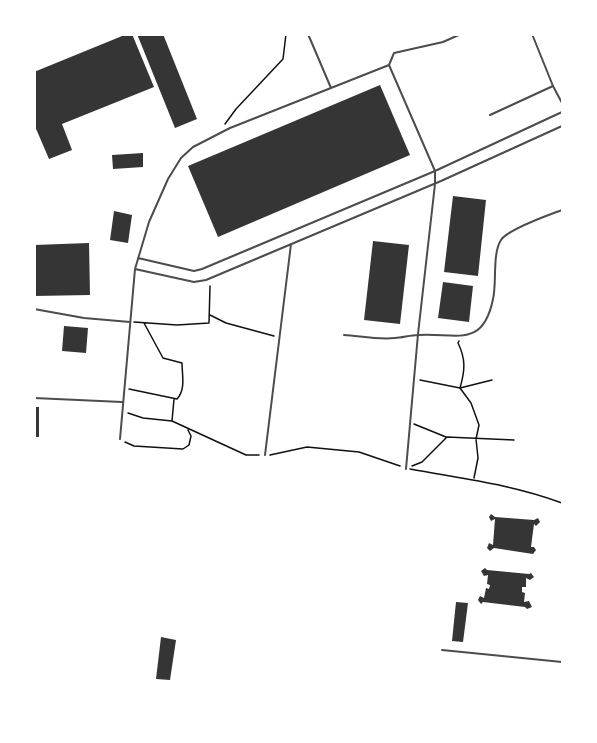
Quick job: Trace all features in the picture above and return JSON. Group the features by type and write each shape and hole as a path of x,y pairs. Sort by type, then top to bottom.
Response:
{"lane":[{"path":"308,34 331,88"},
{"path":"120,439 135,269 153,212 168,179 181,158 193,147 218,134 389,65 394,53 443,42 461,34"},
{"path":"531,34 562,103"},
{"path":"389,65 435,171 406,469"},
{"path":"490,115 553,86"},
{"path":"138,258 194,271 202,269 435,171 562,112"},
{"path":"135,269 194,282 210,278 435,184 562,126"},
{"path":"344,335 393,339 418,334 460,337 475,332 485,324 493,300 500,241 506,235 543,216 562,210"},
{"path":"265,455 291,244"},
{"path":"34,309 84,318 130,322"},
{"path":"34,398 123,402"},
{"path":"442,650 562,662"}],"path":[{"path":"218,134 236,109 283,59 286,34"},
{"path":"130,322 177,325 209,323 210,278"},
{"path":"209,315 226,323 279,337"},
{"path":"124,388 177,399 181,395 182,363 163,358 144,323"},
{"path":"460,337 458,343 464,355 465,370 460,388"},
{"path":"415,378 460,388 492,380"},
{"path":"460,388 471,403 479,425 476,439 478,458 474,479"},
{"path":"172,421 174,398"},
{"path":"122,412 142,418 172,421 246,455 287,453 307,447 359,452 406,469 474,479 533,492 562,503"},
{"path":"411,423 447,437 514,440"},
{"path":"120,439 134,446 183,449 189,446 191,436 188,429"},
{"path":"406,469 422,462 447,437"}],"building":[{"path":"127,34 132,34 154,87 62,124 72,150 49,159 34,124 34,72"},
{"path":"137,34 163,34 197,119 175,128"},
{"path":"380,85 410,155 218,237 188,166"},
{"path":"143,153 143,167 113,169 112,155"},
{"path":"453,196 486,200 478,276 444,272"},
{"path":"114,211 132,215 128,243 110,240"},
{"path":"373,241 409,245 400,324 364,320"},
{"path":"89,243 90,295 34,296 34,245"},
{"path":"443,282 473,286 469,322 438,318"},
{"path":"64,326 88,328 86,353 62,351"},
{"path":"34,407 39,407 39,437 34,437"},
{"path":"491,514 495,517 534,520 538,518 540,522 536,526 534,524 531,547 536,550 533,554 494,548 490,551 487,548 489,543 493,545 495,519 491,521 489,517"},
{"path":"485,568 531,573 534,577 530,580 526,578 526,587 522,587 522,592 525,593 524,602 529,601 532,607 527,609 483,602 481,604 478,600 480,596 484,598 486,588 489,589 490,585 487,584 488,575 484,576 481,571"},
{"path":"456,602 468,603 463,642 452,641"},
{"path":"161,637 176,640 170,680 156,679"}]}
